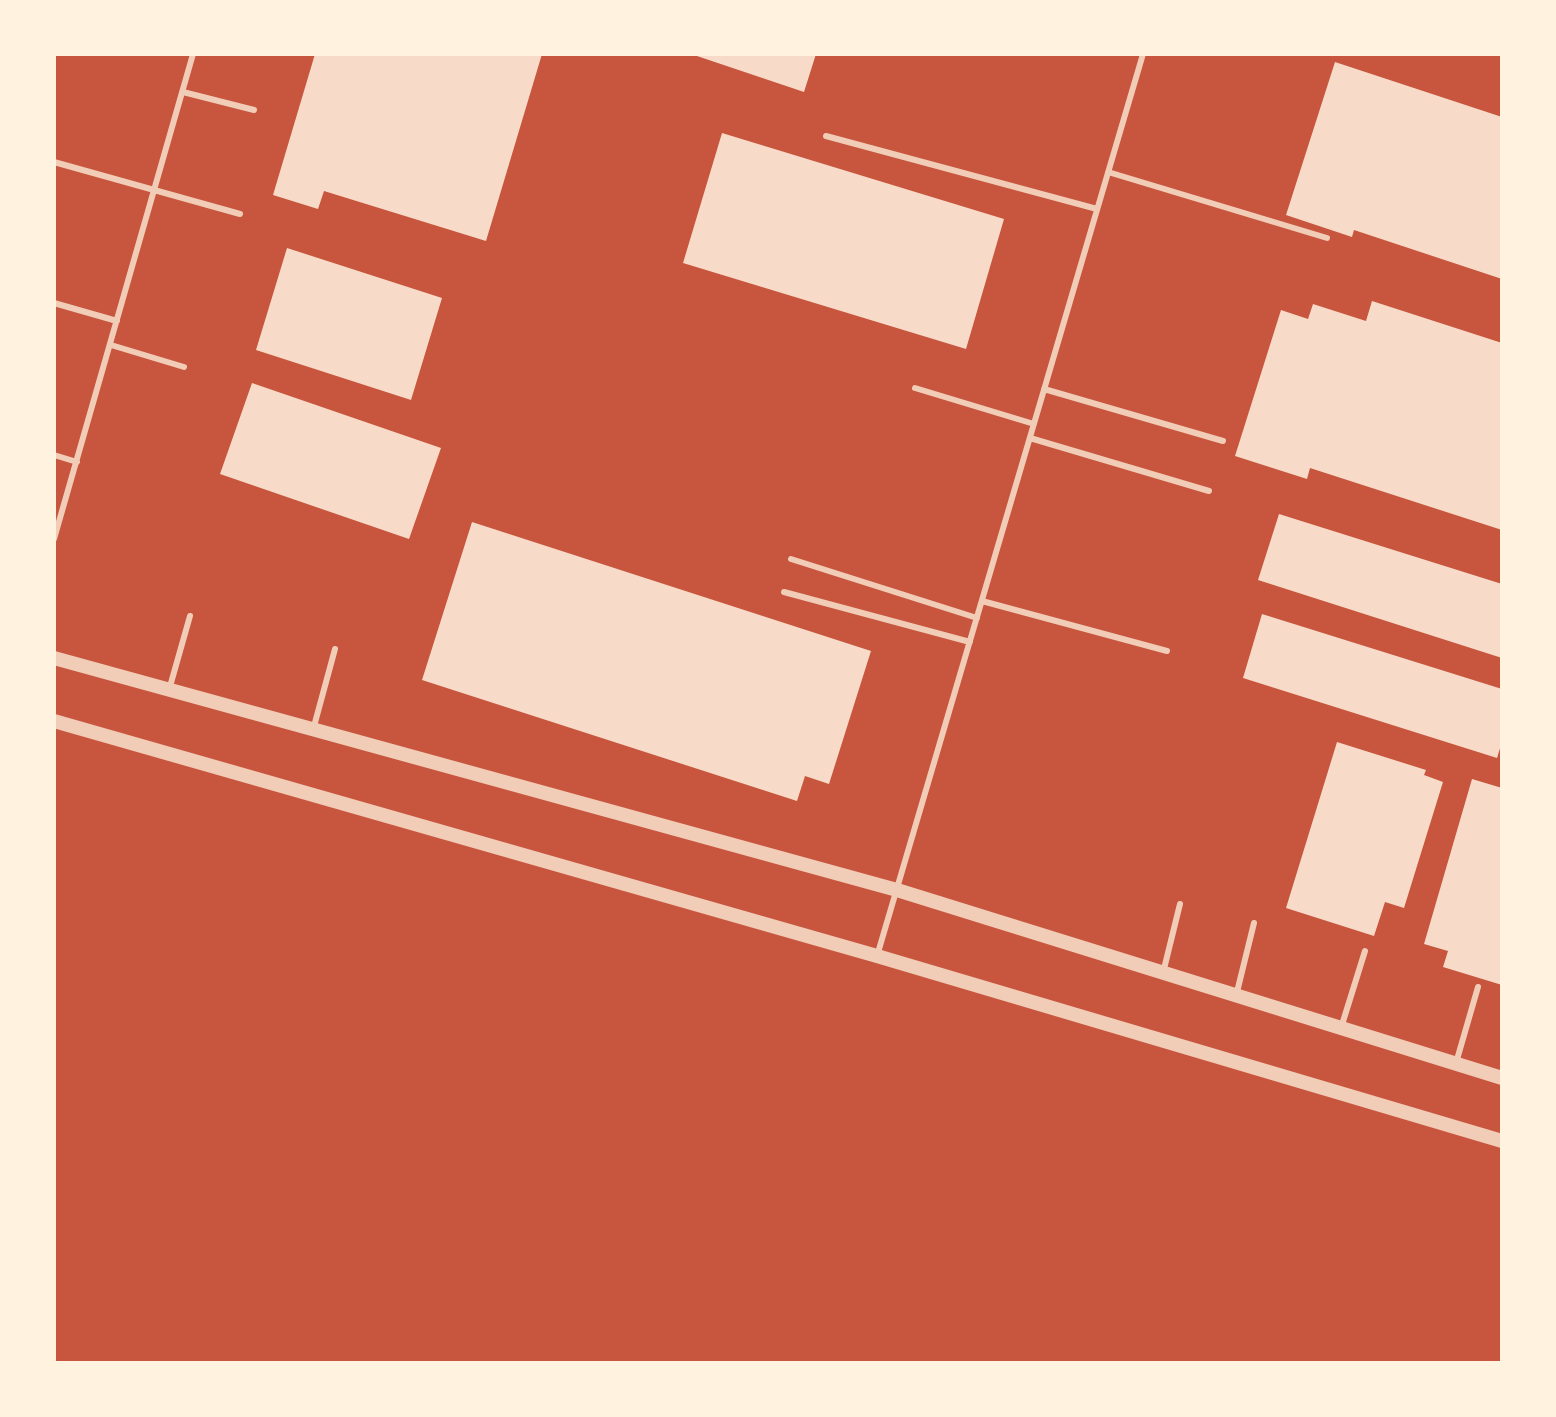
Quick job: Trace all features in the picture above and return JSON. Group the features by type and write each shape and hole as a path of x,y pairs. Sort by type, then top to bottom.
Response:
{"street":[{"path":"54,658 897,890 1502,1078"},
{"path":"54,721 877,956 1502,1141"}],"lane":[{"path":"54,539 193,54"},
{"path":"877,956 1143,54"},
{"path":"183,92 254,110"},
{"path":"826,136 1097,209"},
{"path":"54,162 240,214"},
{"path":"1108,172 1327,238"},
{"path":"54,303 117,321"},
{"path":"111,345 184,367"},
{"path":"915,388 1034,424"},
{"path":"1044,389 1223,441"},
{"path":"1030,438 1209,491"},
{"path":"54,455 77,462"},
{"path":"791,559 977,618"},
{"path":"784,592 970,642"},
{"path":"982,601 1167,651"},
{"path":"169,690 190,616"},
{"path":"313,730 335,649"},
{"path":"1163,973 1180,904"},
{"path":"1236,996 1254,923"},
{"path":"1341,1028 1365,951"},
{"path":"1456,1063 1478,987"}],"building":[{"path":"315,54 542,54 486,241 324,191 318,209 273,195"},
{"path":"691,54 816,54 804,92"},
{"path":"1335,62 1502,117 1502,279 1354,230 1352,237 1286,215"},
{"path":"722,133 1004,219 966,349 683,263"},
{"path":"287,248 442,298 411,400 256,350"},
{"path":"1372,301 1502,343 1502,530 1310,468 1307,479 1235,456 1281,310 1308,319 1313,304 1366,321"},
{"path":"252,383 441,448 409,539 220,474"},
{"path":"1279,514 1502,584 1502,658 1258,580"},
{"path":"472,522 871,651 829,784 805,776 797,801 422,680"},
{"path":"1262,614 1502,689 1502,742 1497,758 1243,678"},
{"path":"1337,742 1426,770 1424,775 1443,782 1404,908 1385,902 1374,936 1286,908"},
{"path":"1472,779 1502,788 1502,985 1443,967 1448,951 1424,944"}]}
